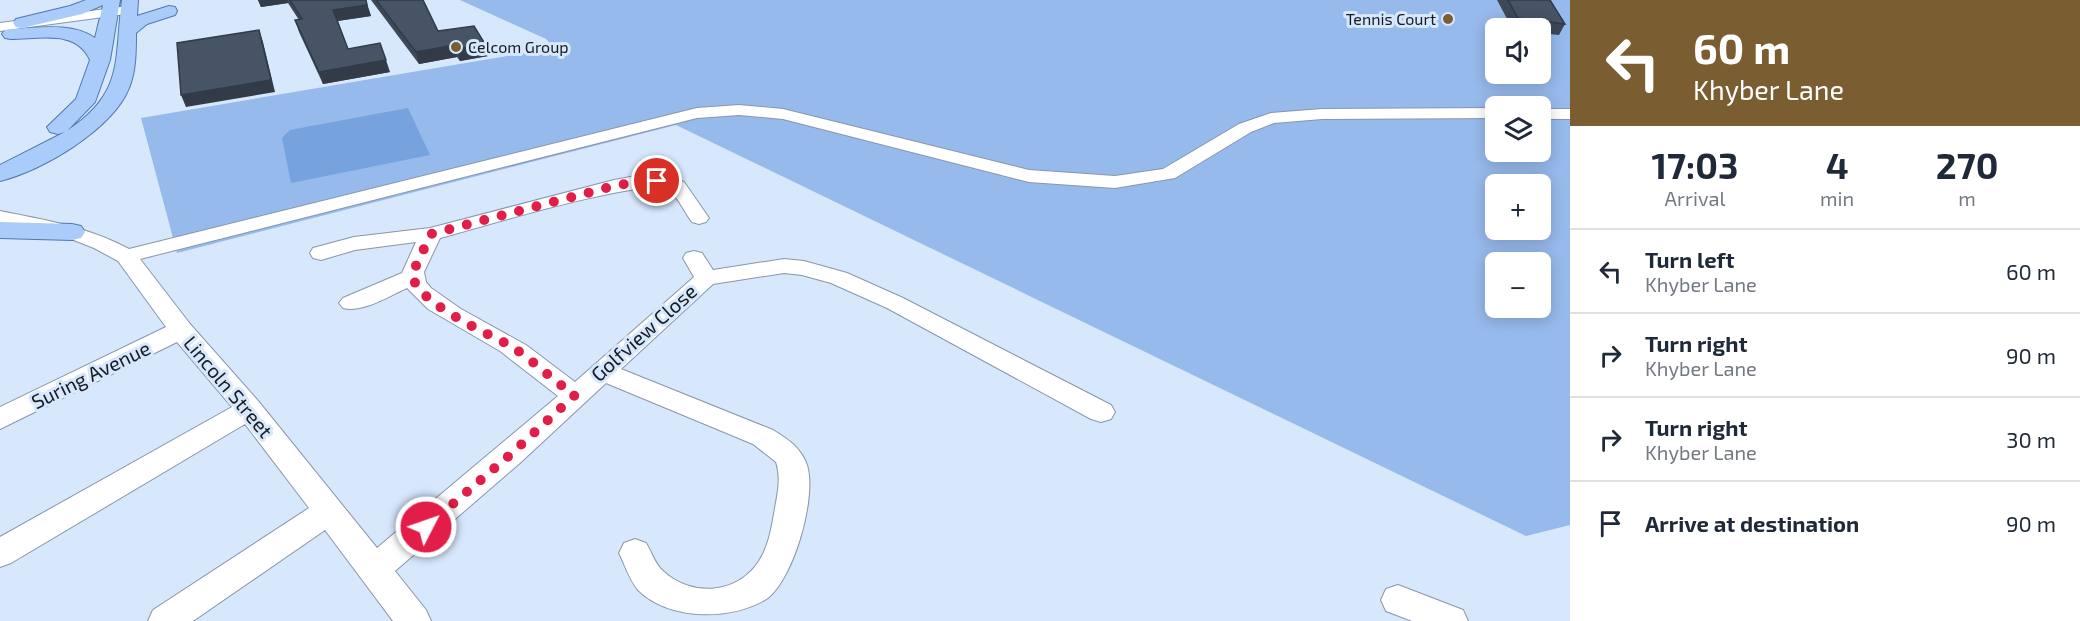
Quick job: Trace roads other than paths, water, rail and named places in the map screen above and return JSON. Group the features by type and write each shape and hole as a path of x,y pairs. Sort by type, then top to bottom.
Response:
{"main road":[{"path":"6,31 68,12 120,10 152,4 171,7 141,20 120,10"},
{"path":"0,159 39,138 74,114 85,102 120,10"},
{"path":"0,174 62,142 89,125 114,100 120,86 120,10"},
{"path":"6,31 80,37 93,46 100,60"},
{"path":"0,230 72,232"}],"street":[{"path":"126,256 697,113 739,110 783,114 1029,176 1115,182 1168,174 1245,128 1271,118 1322,114 1485,113"},
{"path":"1551,114 1570,114"},
{"path":"321,253 354,244 431,234 614,186 647,180 677,186 699,218"},
{"name":"Lincoln Street","path":"0,218 72,232 102,243 126,256 181,330 249,409 414,621"},
{"path":"351,303 412,277 431,234"},
{"name":"Golfview Close","path":"375,569 511,454 603,372 700,268 784,266 804,268 839,278 894,303 1101,412"},
{"path":"412,277 441,309 510,346 575,395"},
{"name":"Suring Avenue","path":"0,419 181,330"},
{"path":"603,372 763,437 782,449 789,458 795,475 788,530 771,569 757,588 729,603 709,605 679,599 665,593 650,580 636,554"},
{"path":"0,552 249,409"},
{"path":"165,621 327,512"},
{"path":"1398,600 1451,621"}],"place":[{"name":"Tennis Court","path":"1448,19"},
{"name":"Celcom Group","path":"456,47"}]}
